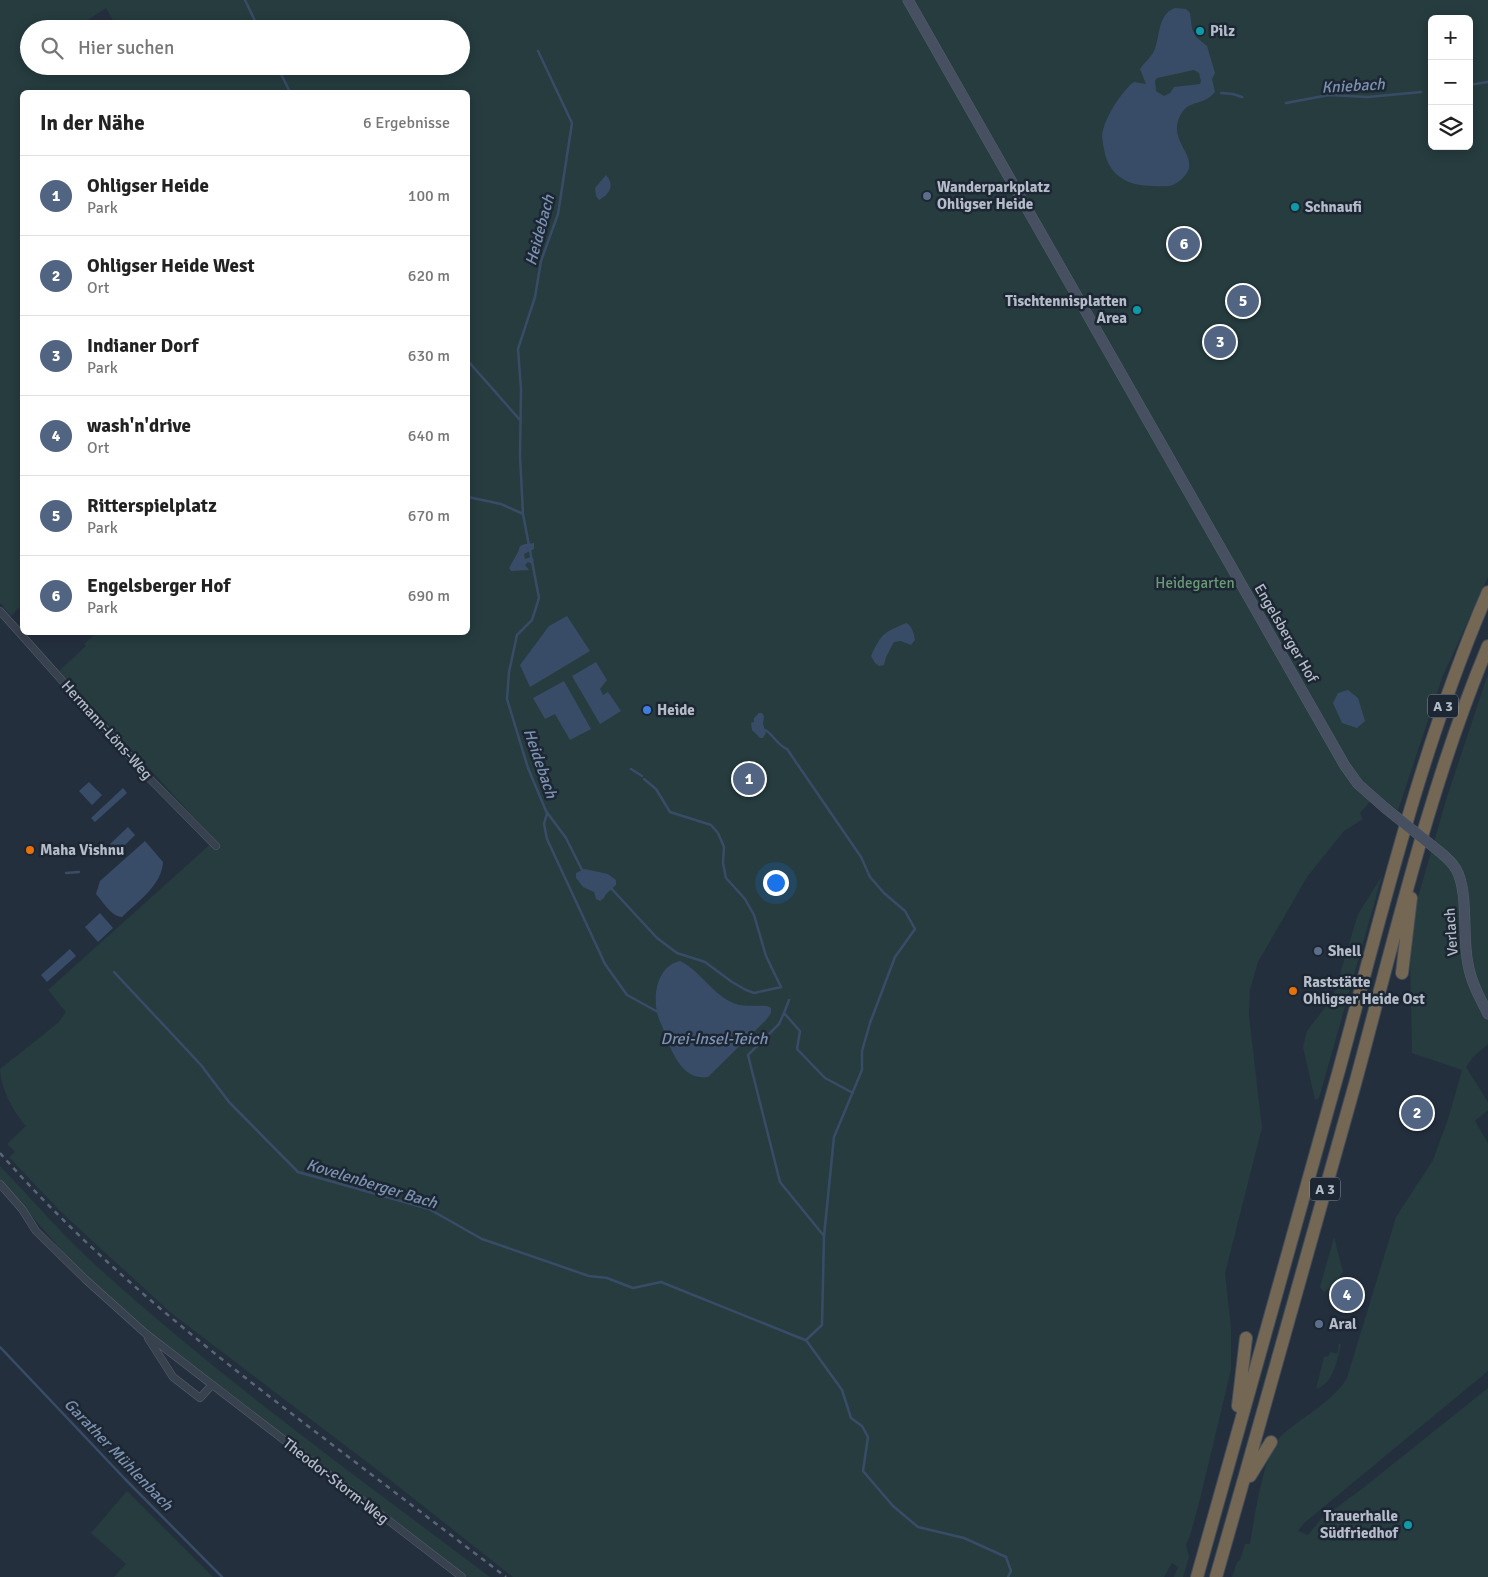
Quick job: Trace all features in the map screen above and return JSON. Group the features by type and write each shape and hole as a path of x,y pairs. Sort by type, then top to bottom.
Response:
{"highway":[{"name":"A 3","path":"1197,1577 1336,1083 1411,803 1448,689 1488,592"},
{"name":"A 3","path":"1216,1577 1355,1084 1417,850 1474,679 1488,646"},
{"path":"1390,848 1411,803"},
{"path":"1402,973 1417,850"},
{"path":"1234,1443 1246,1338"},
{"path":"1230,1528 1253,1471 1271,1442"}],"street":[{"name":"Engelsberger Hof","path":"908,0 1345,766 1358,784 1381,806 1440,852"},
{"name":"Hermann-Löns-Weg","path":"0,612 20,634"},
{"name":"Hermann-Löns-Weg","path":"21,635 144,772 216,846"},
{"name":"Verlach","path":"1440,852 1451,863 1459,876 1463,893 1468,965 1477,992 1488,1014"},
{"name":"Theodor-Storm-Weg","path":"0,1184 22,1209 36,1231 85,1279 145,1333 211,1386 462,1577"},
{"name":"Theodor-Storm-Weg","path":"145,1333 170,1374 176,1380 200,1398 211,1386"}],"green space":[{"name":"Heidegarten","path":"0,0 1488,0 1488,577 1442,678 1398,810 1376,795 1360,813 1363,819 1344,831 1307,877 1258,962 1250,990 1249,1015 1262,1128 1225,1273 1231,1328 1231,1370 1200,1499 1186,1544 1189,1557 1183,1577 1174,1577 1178,1567 1172,1563 1164,1577 513,1577 380,1472 171,1313 60,1211 9,1157 15,1152 7,1144 26,1126 8,1099 2,1084 0,1069 58,1023 66,1012 48,990 215,840 59,671 86,646 84,644 94,635 470,635 470,90 20,90 20,607 11,616 0,603"},
{"path":"1488,674 1488,1044 1473,1057 1466,1067 1488,1102 1488,1110 1475,1121 1488,1143 1488,1371 1303,1524 1298,1531 1308,1535 1321,1519 1363,1488 1488,1388 1488,1577 1232,1577 1245,1544 1250,1544 1260,1487 1274,1445 1280,1437 1333,1395 1347,1378 1396,1217 1433,1160 1449,1116 1462,1070 1412,1053 1410,953 1414,911 1447,797"},
{"path":"1382,876 1319,1098 1315,1100 1303,1047 1307,1031 1333,997 1358,914"},
{"path":"0,1166 89,1259 137,1302 286,1423 490,1577 468,1577 148,1331 86,1278 0,1180"},
{"path":"1334,1237 1343,1272 1335,1285 1324,1292 1320,1287"},
{"path":"1339,1344 1341,1344 1338,1357 1331,1376 1327,1382 1316,1389 1324,1357 1329,1356 1330,1352 1337,1354"},
{"path":"127,1491 213,1577 114,1577 126,1564 91,1533"}],"water":[{"path":"1175,8 1186,9 1190,13 1192,29 1196,37 1207,46 1215,73 1212,79 1215,92 1205,100 1190,105 1181,114 1178,121 1177,130 1179,138 1189,160 1186,174 1172,185 1135,184 1120,177 1110,166 1106,158 1102,132 1110,112 1130,85 1134,82 1146,84 1140,69 1153,53 1162,22 1169,11","holes":["1194,70 1199,73 1200,84 1174,87 1170,93 1164,96 1156,91 1155,81 1157,78"]},
{"path":"606,175 611,186 606,195 599,200 596,196 595,188"},
{"path":"534,543 534,549 524,554 525,559 531,557 534,560 532,564 528,562 525,565 529,570 511,571 509,568 520,546"},
{"path":"567,616 590,651 530,687 520,665 549,626"},
{"path":"906,623 911,628 915,640 911,645 901,641 894,642 884,665 879,666 871,656 878,642 884,634"},
{"path":"596,662 607,680 600,689 603,695 608,692 621,711 600,724 572,676"},
{"path":"564,681 591,729 570,740 555,714 545,719 533,698"},
{"path":"1348,690 1358,698 1365,721 1357,728 1342,723 1333,703 1338,693"},
{"path":"759,713 762,713 764,716 763,724 766,733 763,738 760,738 752,730 751,723 754,722 754,718"},
{"path":"89,782 102,795 92,805 79,791"},
{"path":"123,788 127,793 95,822 91,818"},
{"path":"128,827 135,835 118,852 110,844"},
{"path":"145,841 163,862 162,870 154,885 122,917 115,915 96,894 100,881"},
{"path":"585,869 608,874 616,880 616,885 600,901 596,899 594,892 583,887 576,878 576,873"},
{"path":"100,913 113,928 98,942 85,927"},
{"path":"70,949 76,956 47,982 41,975"},
{"name":"Drei-Insel-Teich","path":"680,961 728,1000 740,1005 767,1006 771,1008 771,1013 766,1020 708,1077 692,1075 680,1064 671,1049 658,1015 656,997 659,981 667,968"}],"waterway":[{"name":"Heidebach","path":"245,0 255,20"},
{"name":"Heidebach","path":"538,51 572,123 558,214 541,261 535,297 518,349 521,389 520,456 523,514 539,598 532,620 517,635 509,672 507,699 528,768 546,811 566,838 584,871"},
{"name":"Heidebach","path":"282,75 289,90"},
{"name":"Kniebach","path":"1473,84 1488,82"},
{"name":"Kniebach","path":"1286,103 1329,95 1368,97 1421,92"},
{"name":"Kniebach","path":"1221,93 1242,97"},
{"name":"Heidebach","path":"470,363 520,420"},
{"path":"470,497 501,504 523,514"},
{"path":"765,730 787,749 861,857 870,877 884,893 905,911 915,929 895,957 870,1023 862,1051 862,1070 834,1137 824,1236 822,1325 806,1340 842,1390 851,1418 862,1426 868,1437 863,1471 893,1506 918,1527 964,1538 1006,1557 1011,1571 1008,1577"},
{"path":"631,769 642,776"},
{"path":"610,887 657,938 677,953 705,962 732,982 754,993 781,987 766,956 754,915 745,899 726,878 723,863 724,847 718,833 711,825 670,812 656,789 644,779"},
{"path":"547,813 544,824 547,839 605,964 627,995 658,1012"},
{"path":"66,873 79,872"},
{"name":"Kovelenberger Bach","path":"114,972 201,1065 229,1102 298,1172 429,1209 482,1239 589,1276 607,1278 633,1288 661,1282 805,1340"},
{"name":"Heidebach","path":"789,1000 784,1013 800,1031 797,1049 825,1078 853,1093"},
{"path":"769,1034 779,1024 784,1013"},
{"path":"763,1040 748,1055 780,1182 824,1236"},
{"name":"Garather Mühlenbach","path":"0,1347 125,1479 222,1577"}],"railway":[{"path":"0,1153 73,1230 151,1301 275,1401 506,1577"}],"place":[{"name":"Pilz","path":"1200,31"},
{"name":"Wanderparkplatz Ohligser Heide","path":"927,196"},
{"name":"Schnaufi","path":"1295,207"},
{"name":"Engelsberger Hof","path":"1184,244"},
{"name":"Ritterspielplatz","path":"1243,301"},
{"name":"Tischtennisplatten Area","path":"1137,310"},
{"name":"Indianer Dorf","path":"1220,342"},
{"name":"Heide","path":"647,710"},
{"name":"Ohligser Heide","path":"749,779"},
{"name":"Maha Vishnu","path":"30,850"},
{"name":"Shell","path":"1318,951"},
{"name":"Raststätte Ohligser Heide Ost","path":"1293,991"},
{"name":"Ohligser Heide West","path":"1417,1113"},
{"name":"wash'n'drive","path":"1347,1295"},
{"name":"Aral","path":"1319,1324"},
{"name":"Trauerhalle Südfriedhof","path":"1408,1525"}]}
